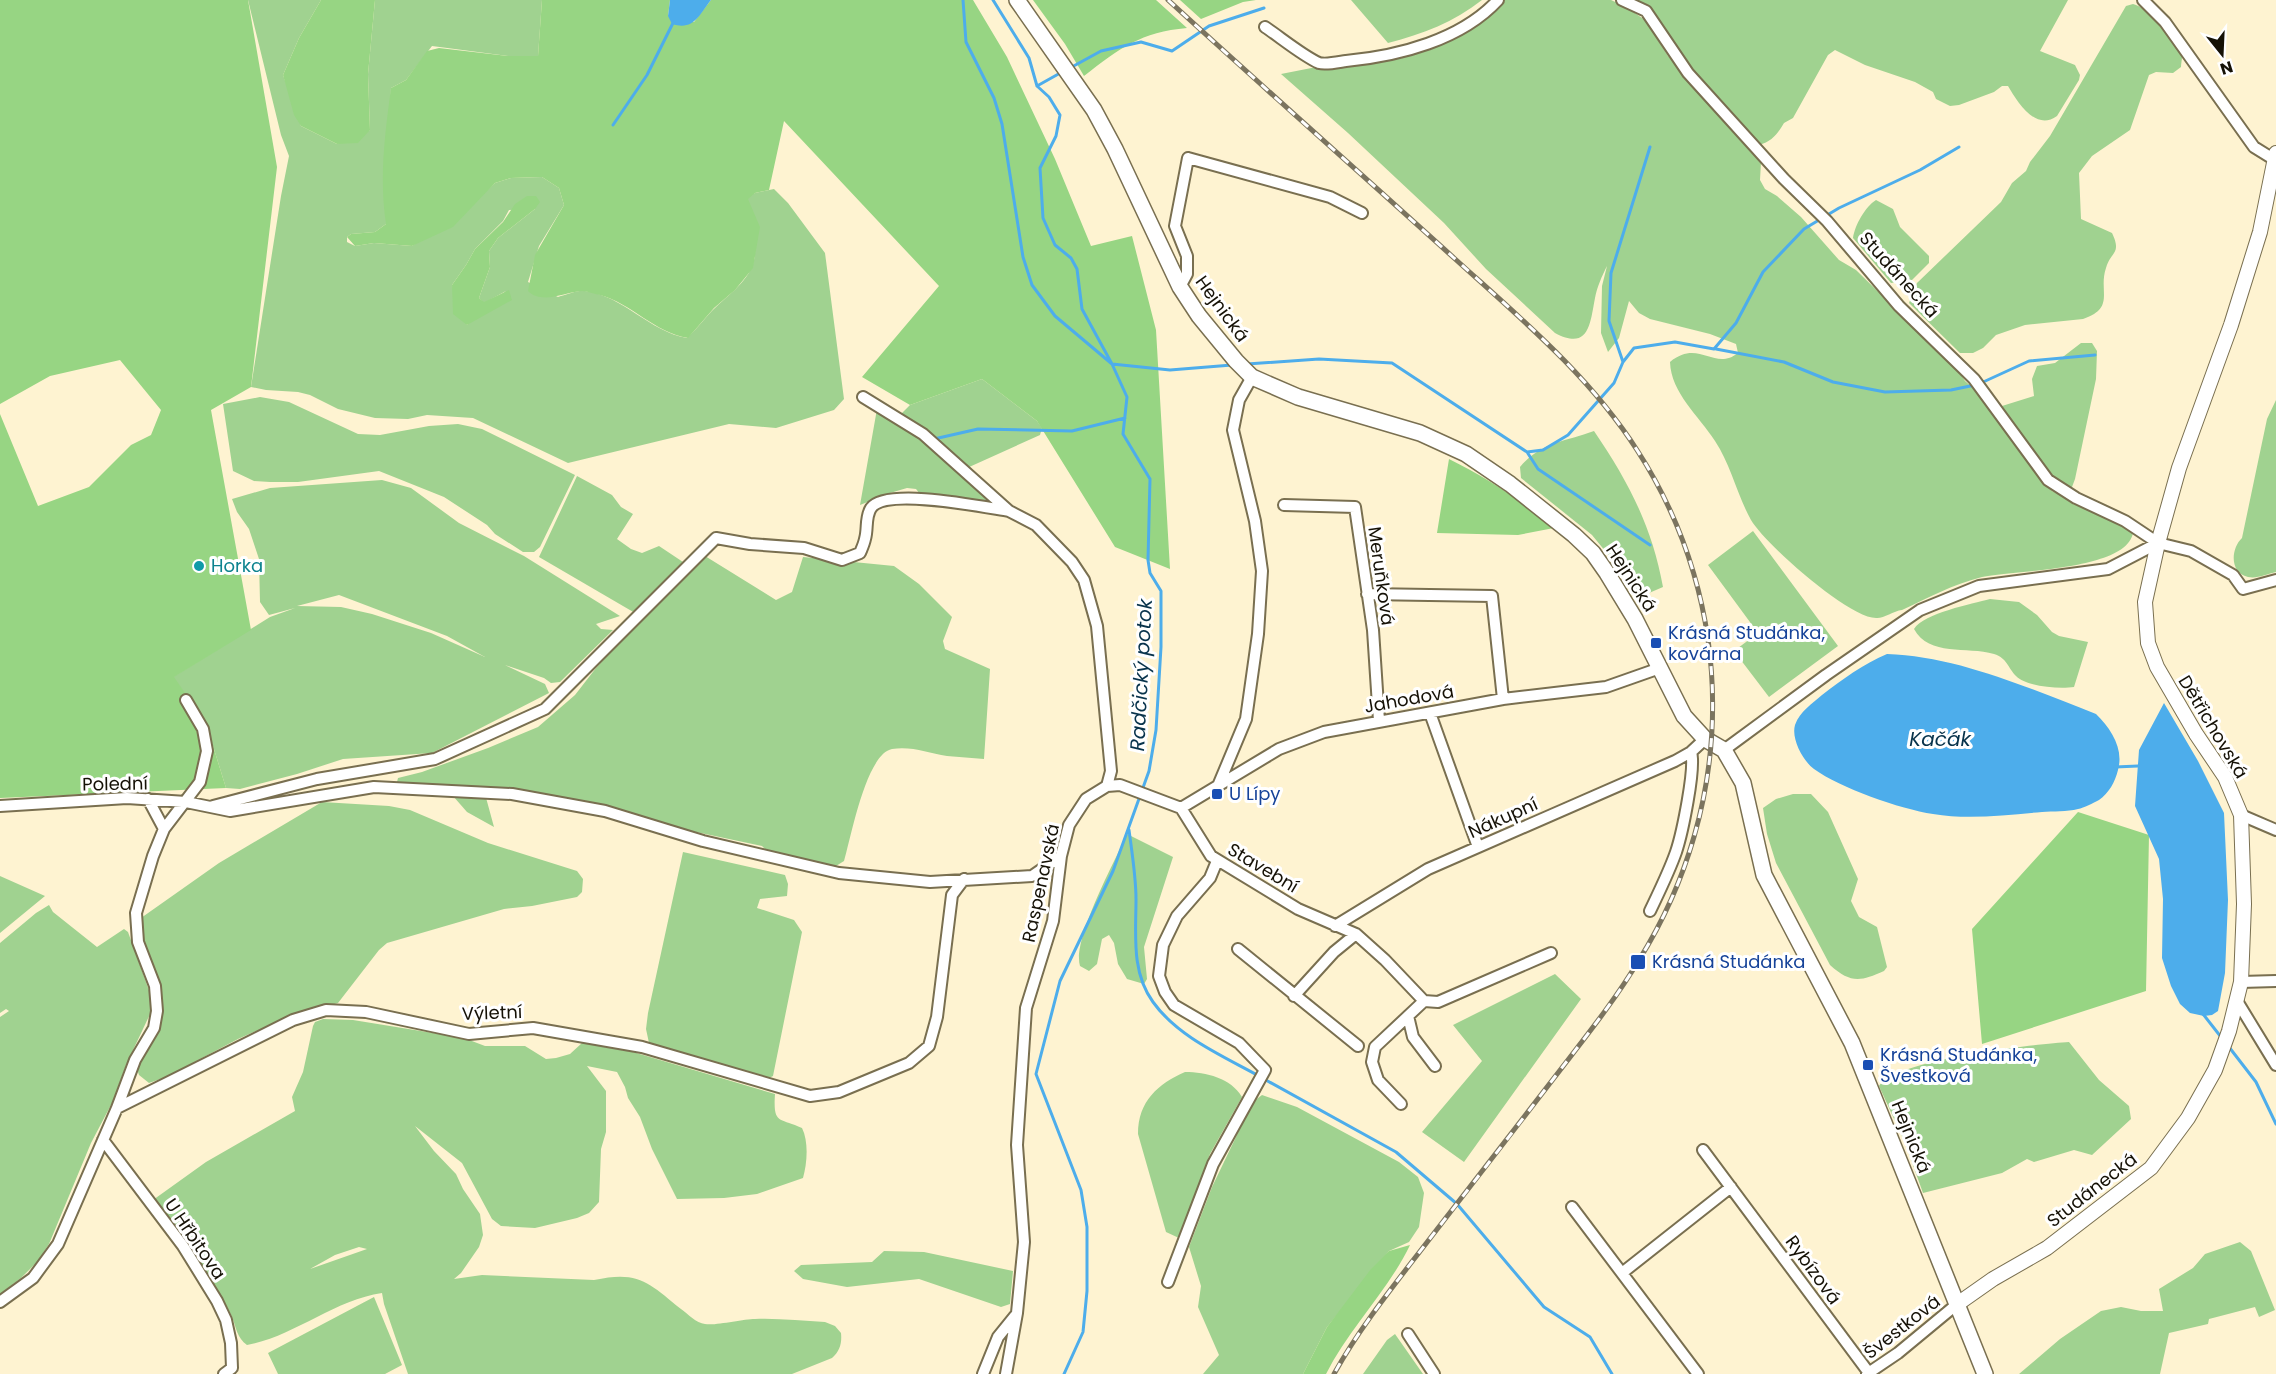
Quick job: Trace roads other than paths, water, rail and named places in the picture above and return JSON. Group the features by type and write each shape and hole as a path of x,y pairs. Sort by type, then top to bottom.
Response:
{"main road":[{"name":"Hejnická","path":"1017,0 1094,110 1180,286 1221,344 1252,377 1298,397 1382,421 1443,442 1466,454 1510,484 1574,535 1593,554 1622,595 1684,716 1705,739 1724,750 1743,783 1764,875 1852,1043 1956,1305 1986,1374"}],"street":[{"path":"1265,27 1321,64 1359,60 1404,51 1454,33 1491,8 1498,0"},
{"name":"Studánecká","path":"1622,0 1646,12 1688,73 1704,91 1784,179 1827,221 1899,306 1974,379 2048,480 2076,498 2160,538"},
{"path":"2143,0 2165,22 2254,147 2275,156"},
{"name":"Dětřichovská","path":"2237,1001 2241,982 2244,904 2241,815 2225,777 2169,690 2157,667 2148,643 2145,602 2179,468 2231,325 2260,232 2275,156"},
{"path":"1180,286 1186,274 1187,256 1175,226 1188,158 1330,198 1362,213"},
{"path":"1218,786 1246,719 1258,634 1262,571 1255,521 1233,430 1239,400 1252,377"},
{"path":"863,397 923,434 1009,511 1036,525 1072,562 1084,580 1097,626 1111,771 1107,786 1120,785 1181,808"},
{"path":"207,808 317,779 435,759 545,709 716,538 750,544 804,548 842,560 860,553 865,539 868,514 873,505 884,500 906,497 1009,511"},
{"name":"Meruňková","path":"1284,504 1355,507 1373,630 1379,721"},
{"path":"1724,750 1920,610 1979,586 2108,568 2160,538 2191,551 2233,574 2243,589 2276,580"},
{"path":"1367,594 1492,596 1503,699"},
{"name":"Jahodová","path":"1181,808 1279,749 1324,732 1503,699 1606,687 1660,668"},
{"path":"0,1302 33,1278 58,1244 104,1140 135,1060 154,1028 157,1011 154,986 138,942 136,913 153,856 164,829 200,782 207,751 203,729 186,700"},
{"path":"1430,713 1478,847"},
{"name":"Nákupní","path":"1335,926 1428,869 1675,761 1691,752 1705,739"},
{"path":"1650,911 1676,851 1690,782 1693,759 1691,752"},
{"name":"Raspenavská","path":"1006,1374 1017,1313 1024,1242 1017,1144 1026,1008 1053,921 1061,856 1069,825 1086,799 1107,786"},
{"name":"Polední","path":"0,806 127,798 186,802 230,811 374,787 512,794 605,811 703,841 839,873 930,882 1032,876 1061,856"},
{"path":"148,799 164,829"},
{"name":"Stavební","path":"1181,808 1211,856 1217,861 1298,909 1356,934 1385,960 1424,1001"},
{"path":"2241,815 2276,830"},
{"path":"1168,1282 1213,1164 1265,1070 1239,1043 1174,1005 1165,992 1159,976 1163,945 1177,916 1210,878 1217,861"},
{"name":"Výletní","path":"117,1108 293,1020 326,1010 366,1012 469,1034 533,1028 642,1047 810,1096 839,1092 909,1064 929,1046 937,1017 952,895 964,879"},
{"path":"1294,996 1334,952 1356,934"},
{"path":"1238,949 1358,1046"},
{"path":"1401,1104 1378,1080 1372,1062 1375,1047 1424,1001 1438,1002 1551,953"},
{"path":"2241,982 2276,981"},
{"path":"2237,1001 2276,1065"},
{"name":"Studánecká","path":"1956,1305 1993,1279 2046,1248 2151,1168 2188,1118 2215,1070 2237,1001"},
{"path":"1408,1016 1413,1037 1435,1066"},
{"name":"U Hřbitova","path":"104,1140 183,1246 217,1301 226,1320 231,1343 231,1372"},
{"name":"Rybízová","path":"1703,1150 1868,1374"},
{"path":"1622,1273 1731,1186"},
{"path":"1572,1208 1698,1374"},
{"name":"Švestková","path":"1868,1374 1898,1353 1956,1305"},
{"path":"983,1374 998,1337 1017,1313"},
{"path":"1408,1334 1434,1374"}],"water":[{"path":"670,0 711,0 695,20 680,26 672,24 668,16"},
{"name":"Kačák","path":"1887,654 1913,656 1967,667 2096,714 2107,726 2118,747 2118,770 2111,787 2099,800 2074,810 1960,817 1904,808 1871,797 1825,776 1810,765 1799,749 1794,731 1797,720 1807,708 1838,683 1861,667"},
{"path":"2164,703 2198,761 2224,813 2228,900 2225,973 2218,1011 2212,1015 2190,1013 2180,1004 2171,986 2162,958 2163,899 2159,859 2135,806 2139,750"}],"waterway":[{"path":"963,0 966,42 994,98 1002,124 1023,257 1032,285 1055,316 1112,364 1170,370 1232,365"},
{"name":"Radčický potok","path":"993,0 1029,58 1037,86 1049,97 1060,115 1056,136 1040,168 1043,218 1055,245 1071,258 1077,269 1082,309 1127,397 1123,434 1150,479 1148,560 1150,573 1161,591 1161,647 1156,730 1149,771 1113,871 1060,981 1036,1074 1081,1190 1087,1227 1087,1291 1083,1332 1064,1374"},
{"path":"1070,68 1101,51 1141,42 1172,51 1209,26 1264,8"},
{"path":"613,125 647,75 673,23"},
{"path":"1037,86 1062,72"},
{"path":"1623,362 1609,321 1611,273 1650,147"},
{"path":"1527,452 1543,450 1568,435 1614,383 1623,362 1634,348 1675,342 1714,349 1736,323 1763,272 1804,229 1839,208 1920,170 1959,147"},
{"path":"1716,349 1784,362 1833,382 1885,392 1951,390 1975,385"},
{"path":"1981,383 2029,361 2095,355"},
{"path":"1247,364 1319,359 1392,363 1527,452 1538,469 1650,545"},
{"path":"934,439 978,429 1072,431 1125,418"},
{"path":"2115,767 2138,766"},
{"path":"1129,830 1136,899 1136,952 1146,990 1163,1014 1188,1036 1259,1076"},
{"path":"2203,1014 2221,1037"},
{"path":"2229,1047 2256,1082 2276,1124"},
{"path":"1264,1079 1396,1152 1457,1204 1544,1307 1590,1337 1612,1374"}],"railway":[{"path":"1168,0 1528,325 1597,397 1637,450 1670,510 1694,573 1708,639 1713,705 1708,771 1694,836 1671,899 1639,960 1609,1006 1366,1323 1334,1374"}],"place":[{"name":"Horka","path":"199,566"},
{"name":"Krásná Studánka, kovárna","path":"1656,643"},
{"name":"U Lípy","path":"1217,794"},
{"name":"Krásná Studánka","path":"1638,962"},
{"name":"Krásná Studánka, Švestková","path":"1868,1065"}]}
